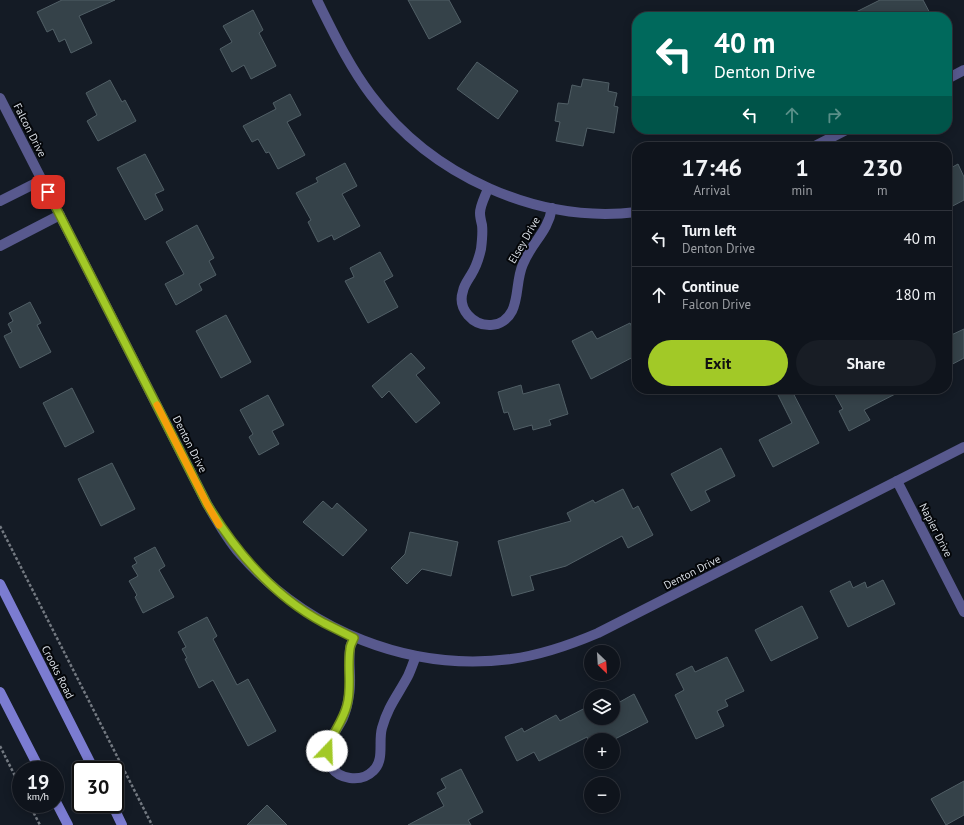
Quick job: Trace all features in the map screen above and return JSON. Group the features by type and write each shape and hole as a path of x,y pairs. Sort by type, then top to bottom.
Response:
{"main road":[{"name":"Crooks Road","path":"0,584 89,761"},
{"path":"0,692 35,761"},
{"path":"62,813 68,825"},
{"path":"116,813 122,825"}],"street":[{"name":"Elsey Drive","path":"317,0 354,71 371,95 385,113 414,142 435,159 488,188 520,200 552,208 595,213 632,212"},
{"path":"952,76 964,70"},
{"name":"Falcon Drive","path":"0,98 60,215"},
{"path":"823,142 838,134"},
{"path":"0,201 42,180"},
{"name":"Elsey Drive","path":"488,188 479,212 482,226 481,251 477,263 462,292 465,311 474,321 484,325 499,324 512,313 515,306 517,282 521,269 526,256 545,230 550,219 552,208"},
{"path":"0,246 60,215"},
{"name":"Denton Drive","path":"60,215 207,504 230,540 249,563 282,595 323,622 354,638 391,650 431,659 482,661 512,659 569,645 598,633 964,447"},
{"name":"Napier Drive","path":"897,481 964,612"},
{"path":"354,638 350,648 350,693 347,707 329,742 327,751 328,761 331,767 335,772 343,777 350,778 365,776 377,765 380,758 381,731 385,716 391,703 408,676 416,656"}],"path":[{"path":"0,526 152,825"},
{"path":"0,746 12,770"},
{"path":"34,813 40,825"}],"building":[{"path":"62,0 115,0 79,16 92,43 71,53 65,39 59,42 53,29 47,32 37,12"},
{"path":"408,0 449,0 461,22 429,39"},
{"path":"880,0 923,0 929,12 856,12"},
{"path":"253,10 263,30 259,33 276,66 251,79 244,65 232,72 220,49 232,42 223,26"},
{"path":"477,62 518,91 498,119 457,89"},
{"path":"583,79 609,83 608,91 617,93 614,106 618,107 614,133 587,128 583,146 556,141 560,122 555,121 558,103 568,104 572,85 581,87"},
{"path":"110,80 122,102 125,100 136,121 98,141 87,121 97,115 86,93"},
{"path":"290,94 301,115 287,122 305,155 278,169 269,152 266,153 258,139 252,142 243,126 276,109 273,103"},
{"path":"145,154 164,190 155,194 163,210 145,220 117,168"},
{"path":"345,163 357,186 342,194 360,226 334,240 332,235 318,242 308,222 311,220 296,193 318,182 316,178"},
{"path":"958,164 964,177 964,200 952,206 952,167"},
{"path":"197,225 214,258 209,261 216,275 199,284 202,290 176,305 165,284 184,274 166,242"},
{"path":"380,252 393,276 384,281 398,307 368,323 345,281 354,277 350,268"},
{"path":"30,302 41,323 37,325 51,352 20,368 4,336 12,332 8,324 13,321 9,313"},
{"path":"226,315 251,362 221,378 196,331"},
{"path":"630,323 632,327 632,358 591,379 572,341 592,331 597,339"},
{"path":"964,329 964,358 952,364 952,335"},
{"path":"411,353 425,368 416,375 440,403 416,423 389,391 382,398 372,386"},
{"path":"559,384 568,414 549,420 551,425 533,430 532,425 514,430 508,412 504,413 498,392 521,385 523,394"},
{"path":"72,388 94,432 65,447 43,403"},
{"path":"778,394 794,394 819,443 773,467 759,440 792,423"},
{"path":"835,394 895,394 864,410 870,420 849,431 839,411 843,409"},
{"path":"268,395 284,425 272,431 279,444 259,455 249,437 253,434 240,410"},
{"path":"721,448 735,476 705,491 710,501 691,511 671,474"},
{"path":"112,463 135,509 101,526 78,479"},
{"path":"623,489 633,509 638,506 653,535 628,548 622,536 566,566 530,576 534,590 512,596 498,541 571,521 567,513 593,500 595,503"},
{"path":"323,501 332,509 337,503 367,530 343,556 303,522"},
{"path":"410,532 458,542 451,576 422,569 407,584 391,568 405,554"},
{"path":"155,547 165,566 159,570 174,597 143,613 135,597 137,595 129,581 138,576 132,566 137,563 134,558"},
{"path":"883,580 895,604 848,627 830,591 850,581 853,588 865,582 867,588"},
{"path":"802,606 818,638 771,661 755,630"},
{"path":"207,617 217,636 213,639 237,685 248,679 276,731 248,746 213,680 199,688 185,659 187,658 182,649 186,647 178,632"},
{"path":"727,657 744,691 725,700 728,706 717,711 724,726 696,739 675,695 684,690 676,674 692,666 695,672"},
{"path":"634,694 648,722 620,736 620,733 584,733 584,738 539,761 534,752 517,761 505,737 522,728 524,732 556,715 560,721 584,709 584,725 620,725 620,702"},
{"path":"461,769 483,812 468,820 471,825 408,825 444,806 437,793 446,788 441,779"},
{"path":"964,781 964,815 946,825 931,799"},
{"path":"267,805 287,825 247,825"}],"slow traffic":[{"path":"157,405 219,525"}],"route":[{"path":"48,192 207,504 220,526 240,553 282,595 299,608 354,638 350,648 350,693 347,707 329,742 327,751"}]}
